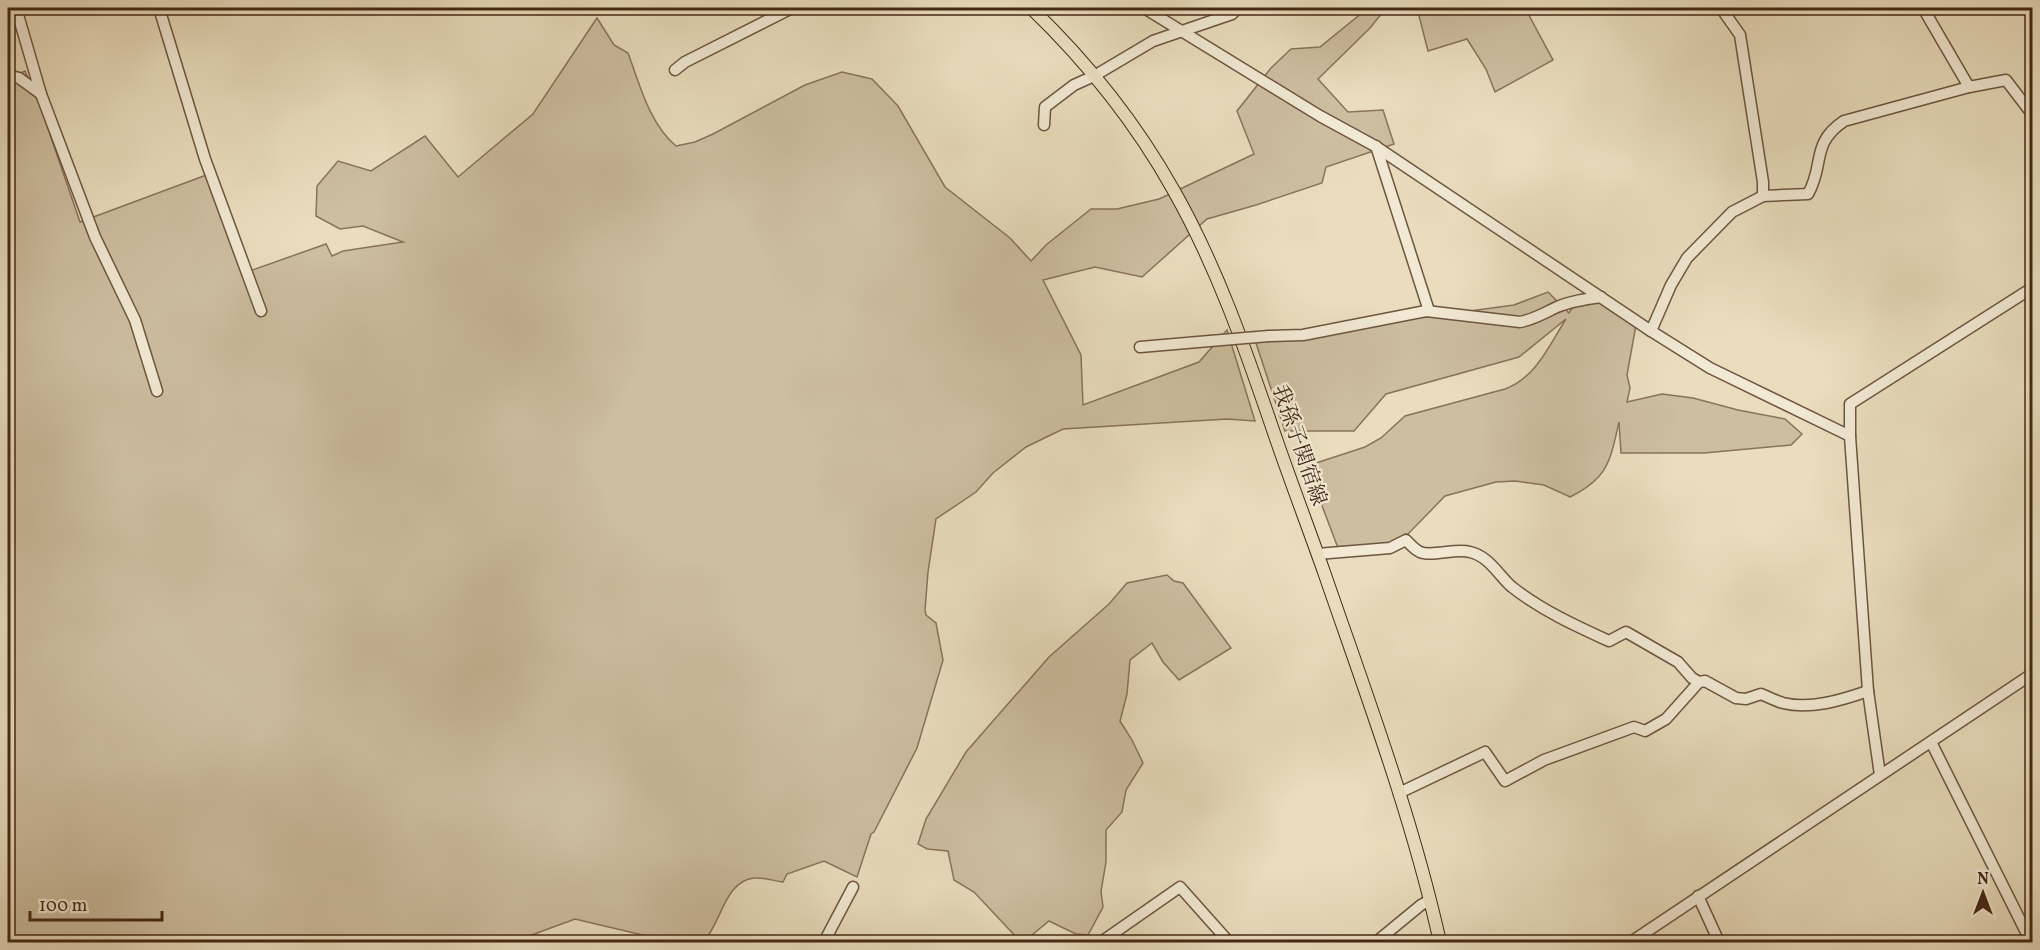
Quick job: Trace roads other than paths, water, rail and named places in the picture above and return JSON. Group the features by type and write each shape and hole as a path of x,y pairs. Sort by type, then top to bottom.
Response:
{"main road":[{"name":"我孫子関宿線","path":"1030,8 1070,47 1116,104 1173,190 1209,260 1238,329 1387,753 1440,942"}],"street":[{"path":"16,8 41,94 95,237 135,320 157,391"},
{"path":"159,8 205,159 261,311"},
{"path":"675,70 685,62 792,8"},
{"path":"1144,8 1320,116 1376,146 1651,331 1710,368 1850,436"},
{"path":"1044,125 1045,107 1074,85 1094,76 1153,41 1232,14 1238,8"},
{"path":"1721,8 1740,35 1760,162 1763,196"},
{"path":"1923,8 1969,87"},
{"path":"8,75 19,78 41,94"},
{"path":"1651,331 1671,285 1688,258 1732,212 1763,196 1808,195 1814,184 1820,148 1831,130 1844,121 1969,87 2006,80 2032,114"},
{"path":"1376,146 1429,311"},
{"path":"1880,776 1868,691 1850,436 1850,404 2032,288"},
{"path":"1140,347 1303,335 1429,311 1520,322 1534,320 1577,300 1601,297"},
{"path":"1317,554 1390,548 1406,540 1418,551 1424,553 1471,552 1488,562 1510,585 1571,624 1610,641 1626,632 1678,662 1692,678 1699,682"},
{"path":"1630,942 2032,674"},
{"path":"1399,793 1485,752 1505,781 1544,760 1634,727 1645,731 1666,719 1699,682 1705,681 1736,698 1746,699 1761,694 1784,703 1803,705 1833,702 1868,691"},
{"path":"1931,742 2031,942"},
{"path":"824,942 853,887"},
{"path":"1101,942 1180,887 1229,942"},
{"path":"1698,896 1719,942"},
{"path":"1376,942 1430,900"}]}
